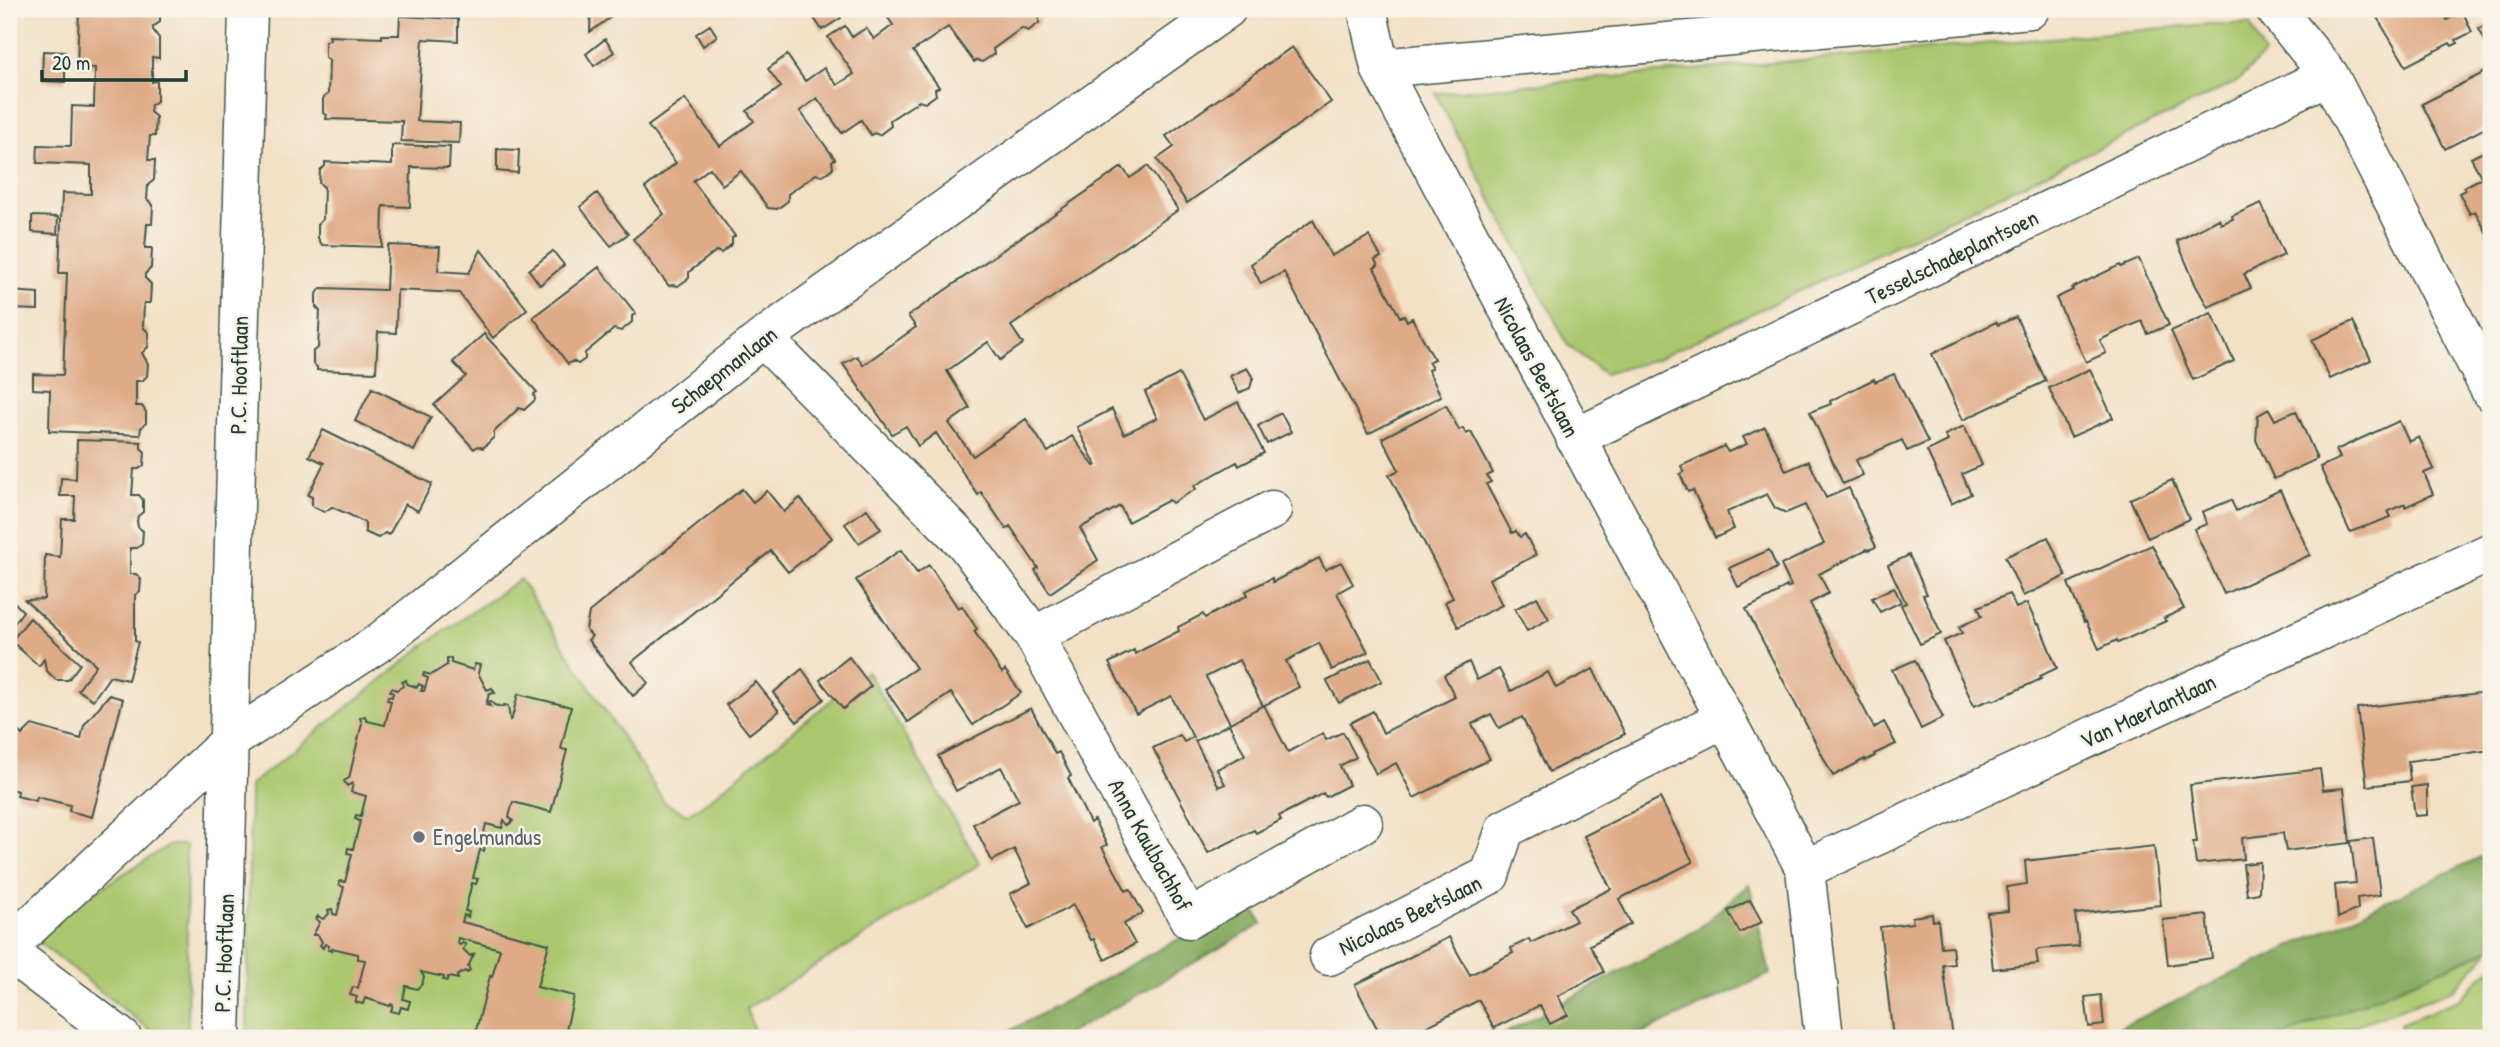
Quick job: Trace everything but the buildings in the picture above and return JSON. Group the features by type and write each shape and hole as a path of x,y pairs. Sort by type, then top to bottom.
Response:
{"street":[{"name":"P.C. Hooftlaan","path":"221,1038 248,9"},
{"name":"Schaepmanlaan","path":"230,741 380,642 763,338 1227,9"},
{"name":"Nicolaas Beetslaan","path":"1367,9 1380,68 1805,869 1824,1038"},
{"path":"1380,68 2030,9"},
{"path":"2275,9 2329,75 2491,392"},
{"name":"Tesselschadeplantsoen","path":"1575,438 2329,75"},
{"name":"Anna Kaulbachhof","path":"763,338 966,544 1034,636 1189,919 1363,823"},
{"path":"1034,636 1272,510"},
{"name":"Van Maerlantlaan","path":"1805,869 2491,552"},
{"name":"Nicolaas Beetslaan","path":"1329,956 1490,875 1505,829 1724,718"},
{"path":"9,946 230,741"},
{"path":"9,952 122,1038"}],"green space":[{"path":"2208,24 2250,24 2264,54 2237,82 1657,359 1604,374 1568,345 1435,93"},
{"path":"520,579 665,803 687,814 700,807 867,671 980,864 746,1009 757,1038 247,1038 250,785 430,641"},
{"path":"170,845 186,845 188,1038 160,1038 42,945 40,938 45,923"},
{"path":"2491,852 2491,949 2278,1038 2097,1038"},
{"path":"1749,884 1770,974 1631,1038 1497,1038 1697,930"},
{"path":"1251,903 1262,924 1061,1038 997,1038 1169,944"},
{"path":"2491,949 2453,990 2320,1038 2278,1038"},
{"path":"2491,968 2491,1038 2402,1038 2400,1024 2459,1000"}],"place":[{"name":"Engelmundus","path":"419,837"}]}
